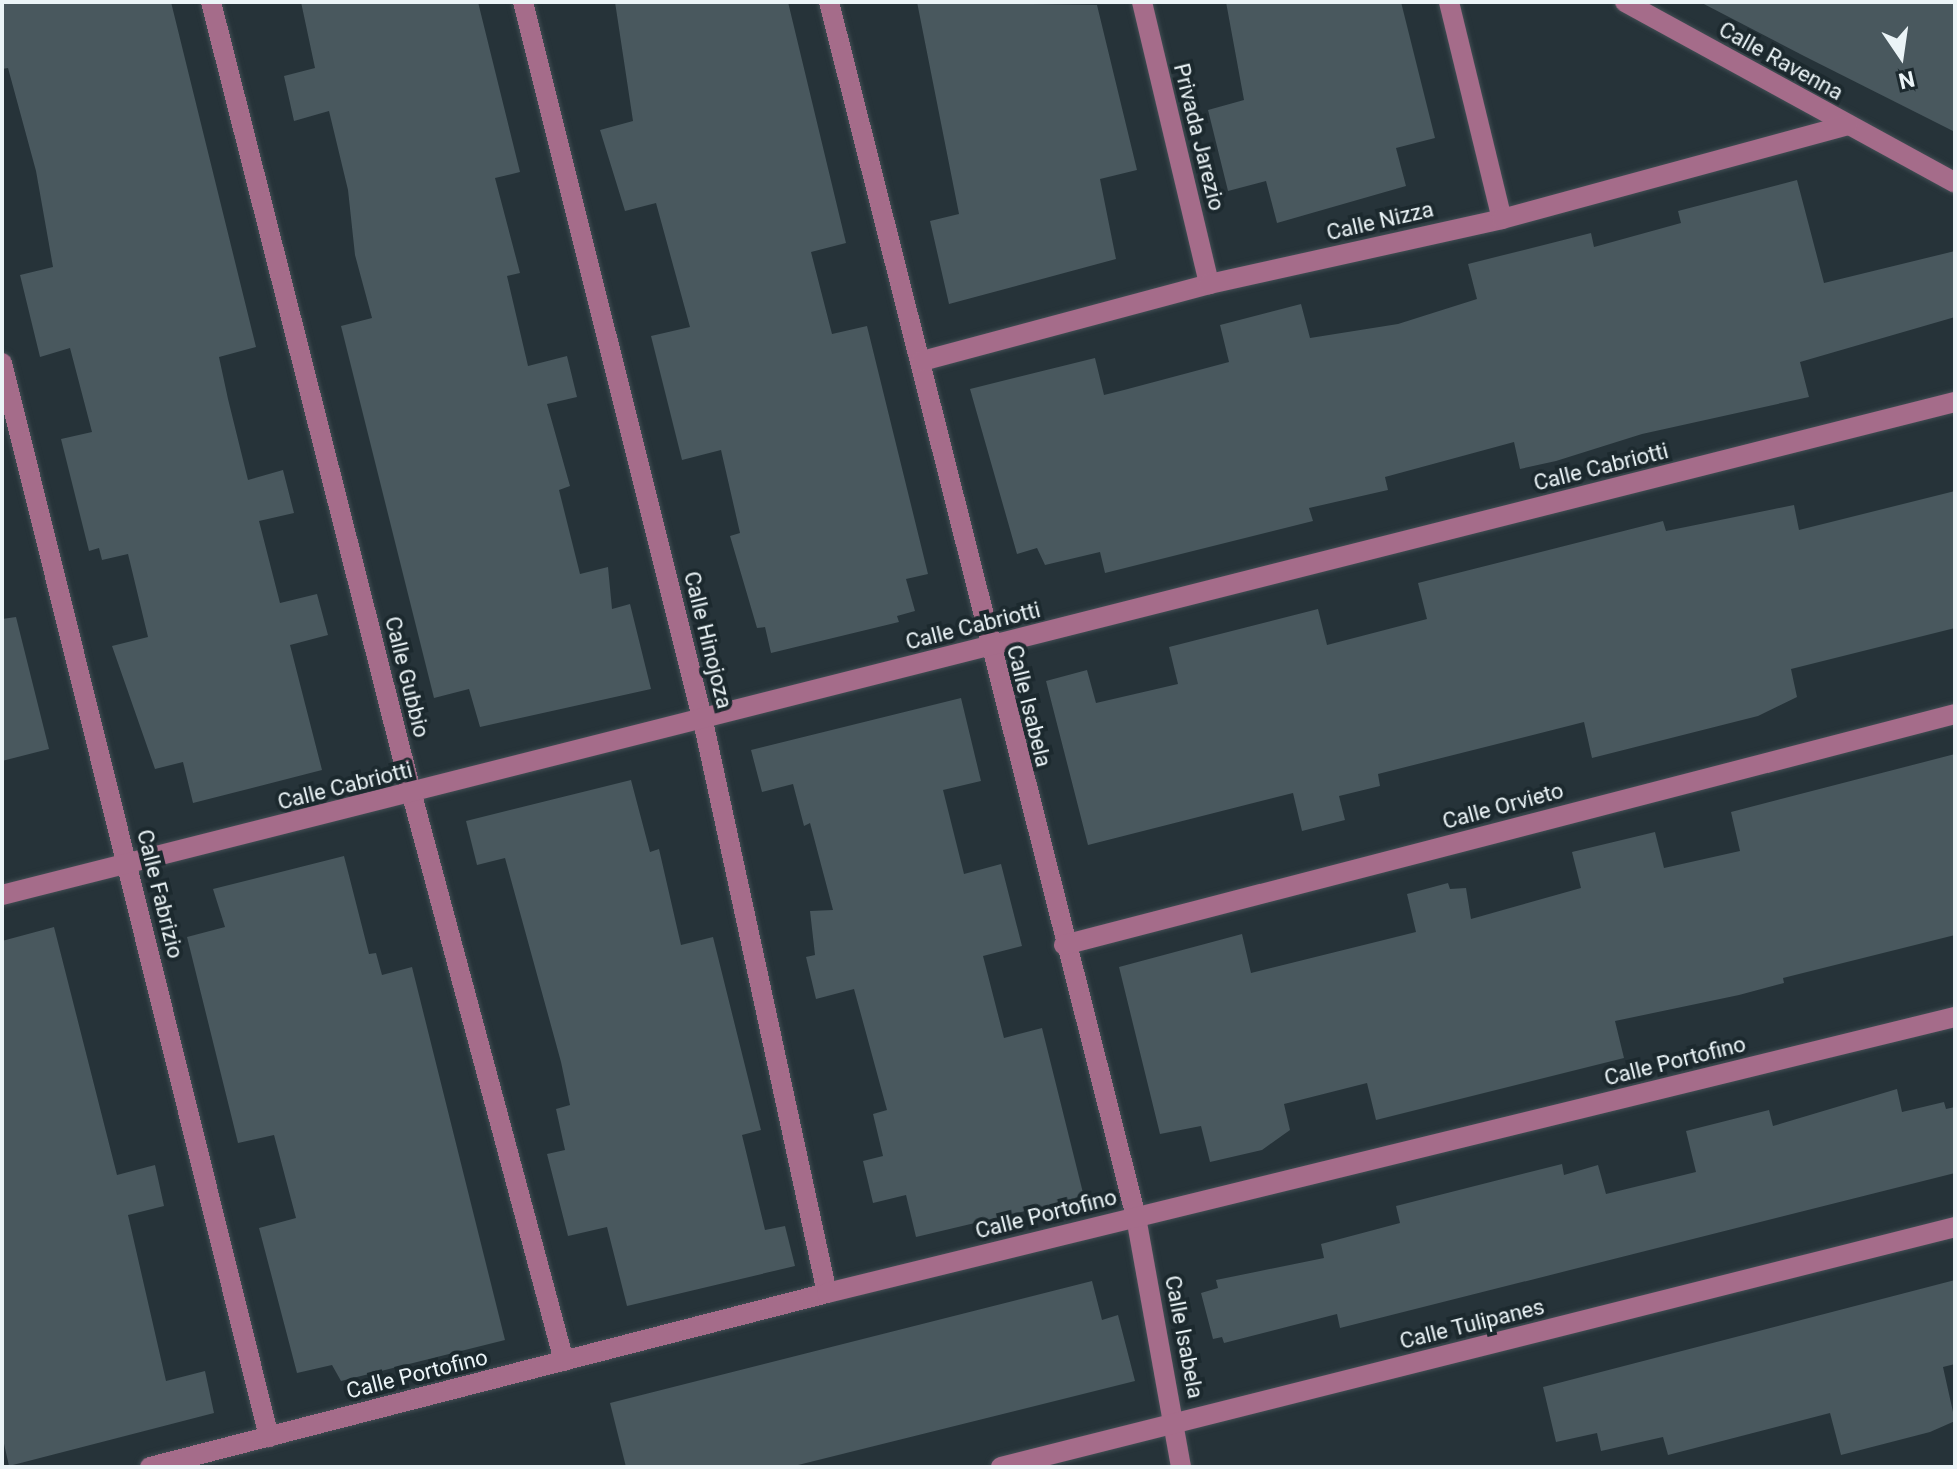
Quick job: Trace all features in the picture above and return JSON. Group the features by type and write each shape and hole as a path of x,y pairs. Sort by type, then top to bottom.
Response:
{"street":[{"name":"Calle Gubbio","path":"211,2 412,795 564,1361"},
{"name":"Calle Hinojoza","path":"523,2 703,721 827,1293"},
{"name":"Calle Isabela","path":"829,2 922,361 1064,945 1136,1217 1176,1424 1181,1467"},
{"name":"Privada Jarezio","path":"1142,2 1209,284"},
{"path":"1449,2 1502,219"},
{"name":"Calle Ravenna","path":"1625,2 1955,183"},
{"name":"Calle Nizza","path":"922,361 1209,284 1502,219 1847,125"},
{"name":"Calle Fabrizio","path":"2,363 269,1437"},
{"name":"Calle Cabriotti","path":"2,895 412,795 1955,402"},
{"name":"Calle Orvieto","path":"1064,945 1955,714"},
{"name":"Calle Portofino","path":"150,1467 827,1293 1955,1017"},
{"name":"Calle Tulipanes","path":"1001,1467 1955,1227"}],"building":[{"path":"2,2 171,2 256,347 219,357 248,480 283,470 294,513 259,521 280,603 317,594 328,635 290,645 322,770 193,803 183,762 155,769 112,646 148,637 128,554 102,560 99,548 89,551 61,439 92,432 70,348 40,357 20,275 53,267 36,171 8,68 2,69"},
{"path":"301,2 478,2 520,172 495,178 520,273 507,276 528,366 567,356 577,397 547,404 570,486 559,490 580,574 608,567 612,609 630,604 651,689 480,727 469,689 434,698 341,326 372,318 355,255 348,190 329,111 294,121 284,76 315,68"},
{"path":"615,2 788,2 846,243 811,252 832,334 867,326 928,574 906,579 915,611 897,616 899,622 771,653 765,627 757,628 730,536 740,533 721,450 682,460 651,336 690,327 656,203 625,211 600,130 633,121"},
{"path":"917,2 1097,5 1137,170 1100,179 1116,259 949,304 930,221 959,214"},
{"path":"1226,2 1401,2 1435,138 1396,148 1406,186 1277,223 1266,181 1228,191 1208,110 1244,100"},
{"path":"1700,2 1955,2 1955,132 1804,56"},
{"path":"1797,180 1824,283 1955,251 1955,317 1800,362 1809,397 1642,434 1556,461 1520,469 1514,442 1385,477 1388,490 1309,508 1313,521 1105,573 1100,552 1045,565 1037,548 1017,554 970,389 1095,358 1104,395 1124,390 1229,362 1220,325 1301,304 1310,338 1398,324 1477,299 1468,264 1591,233 1594,247 1681,223 1678,211"},
{"path":"1955,491 1955,628 1791,669 1797,697 1758,716 1592,758 1584,722 1378,774 1380,786 1339,796 1345,820 1302,831 1293,793 1088,845 1046,681 1087,670 1096,703 1178,684 1169,647 1318,609 1327,645 1427,619 1418,583 1663,521 1666,531 1794,505 1799,530"},
{"path":"16,617 49,749 2,761 2,619"},
{"path":"961,698 981,781 943,790 964,874 1001,864 1022,946 983,956 1004,1038 1042,1028 1084,1197 916,1237 906,1195 873,1203 863,1161 883,1156 873,1114 887,1110 854,989 816,999 806,957 815,955 810,911 833,910 810,823 804,826 793,784 762,792 751,750"},
{"path":"1955,754 1955,935 1783,978 1784,983 1739,995 1615,1021 1624,1058 1376,1120 1367,1083 1284,1104 1290,1130 1262,1150 1210,1162 1201,1126 1160,1134 1119,967 1242,934 1251,973 1416,932 1407,894 1448,883 1450,889 1466,888 1471,919 1581,888 1572,852 1655,832 1664,868 1740,851 1731,812"},
{"path":"631,780 650,852 659,849 681,945 713,937 761,1130 742,1135 765,1230 785,1226 795,1266 627,1306 607,1227 568,1236 547,1154 565,1150 556,1109 570,1105 561,1062 505,858 477,865 466,821"},
{"path":"344,856 369,954 376,953 382,975 412,967 505,1340 341,1381 332,1365 297,1373 259,1228 296,1218 274,1135 238,1143 187,937 225,927 213,889"},
{"path":"54,927 117,1175 155,1165 164,1206 128,1215 166,1381 205,1371 214,1413 9,1466 2,1435 2,941"},
{"path":"1897,1089 1902,1112 1944,1102 1946,1109 1955,1107 1955,1173 1340,1328 1337,1314 1224,1343 1222,1337 1213,1339 1201,1293 1218,1288 1216,1280 1324,1258 1321,1244 1400,1223 1396,1206 1562,1164 1564,1175 1598,1165 1606,1194 1696,1172 1686,1131 1769,1110 1773,1126"},
{"path":"1955,1280 1955,1364 1943,1367 1955,1421 1930,1432 1841,1455 1830,1413 1668,1455 1663,1437 1601,1451 1597,1433 1556,1442 1543,1387"},
{"path":"1092,1281 1102,1320 1118,1315 1135,1381 790,1467 626,1467 610,1403"}]}
